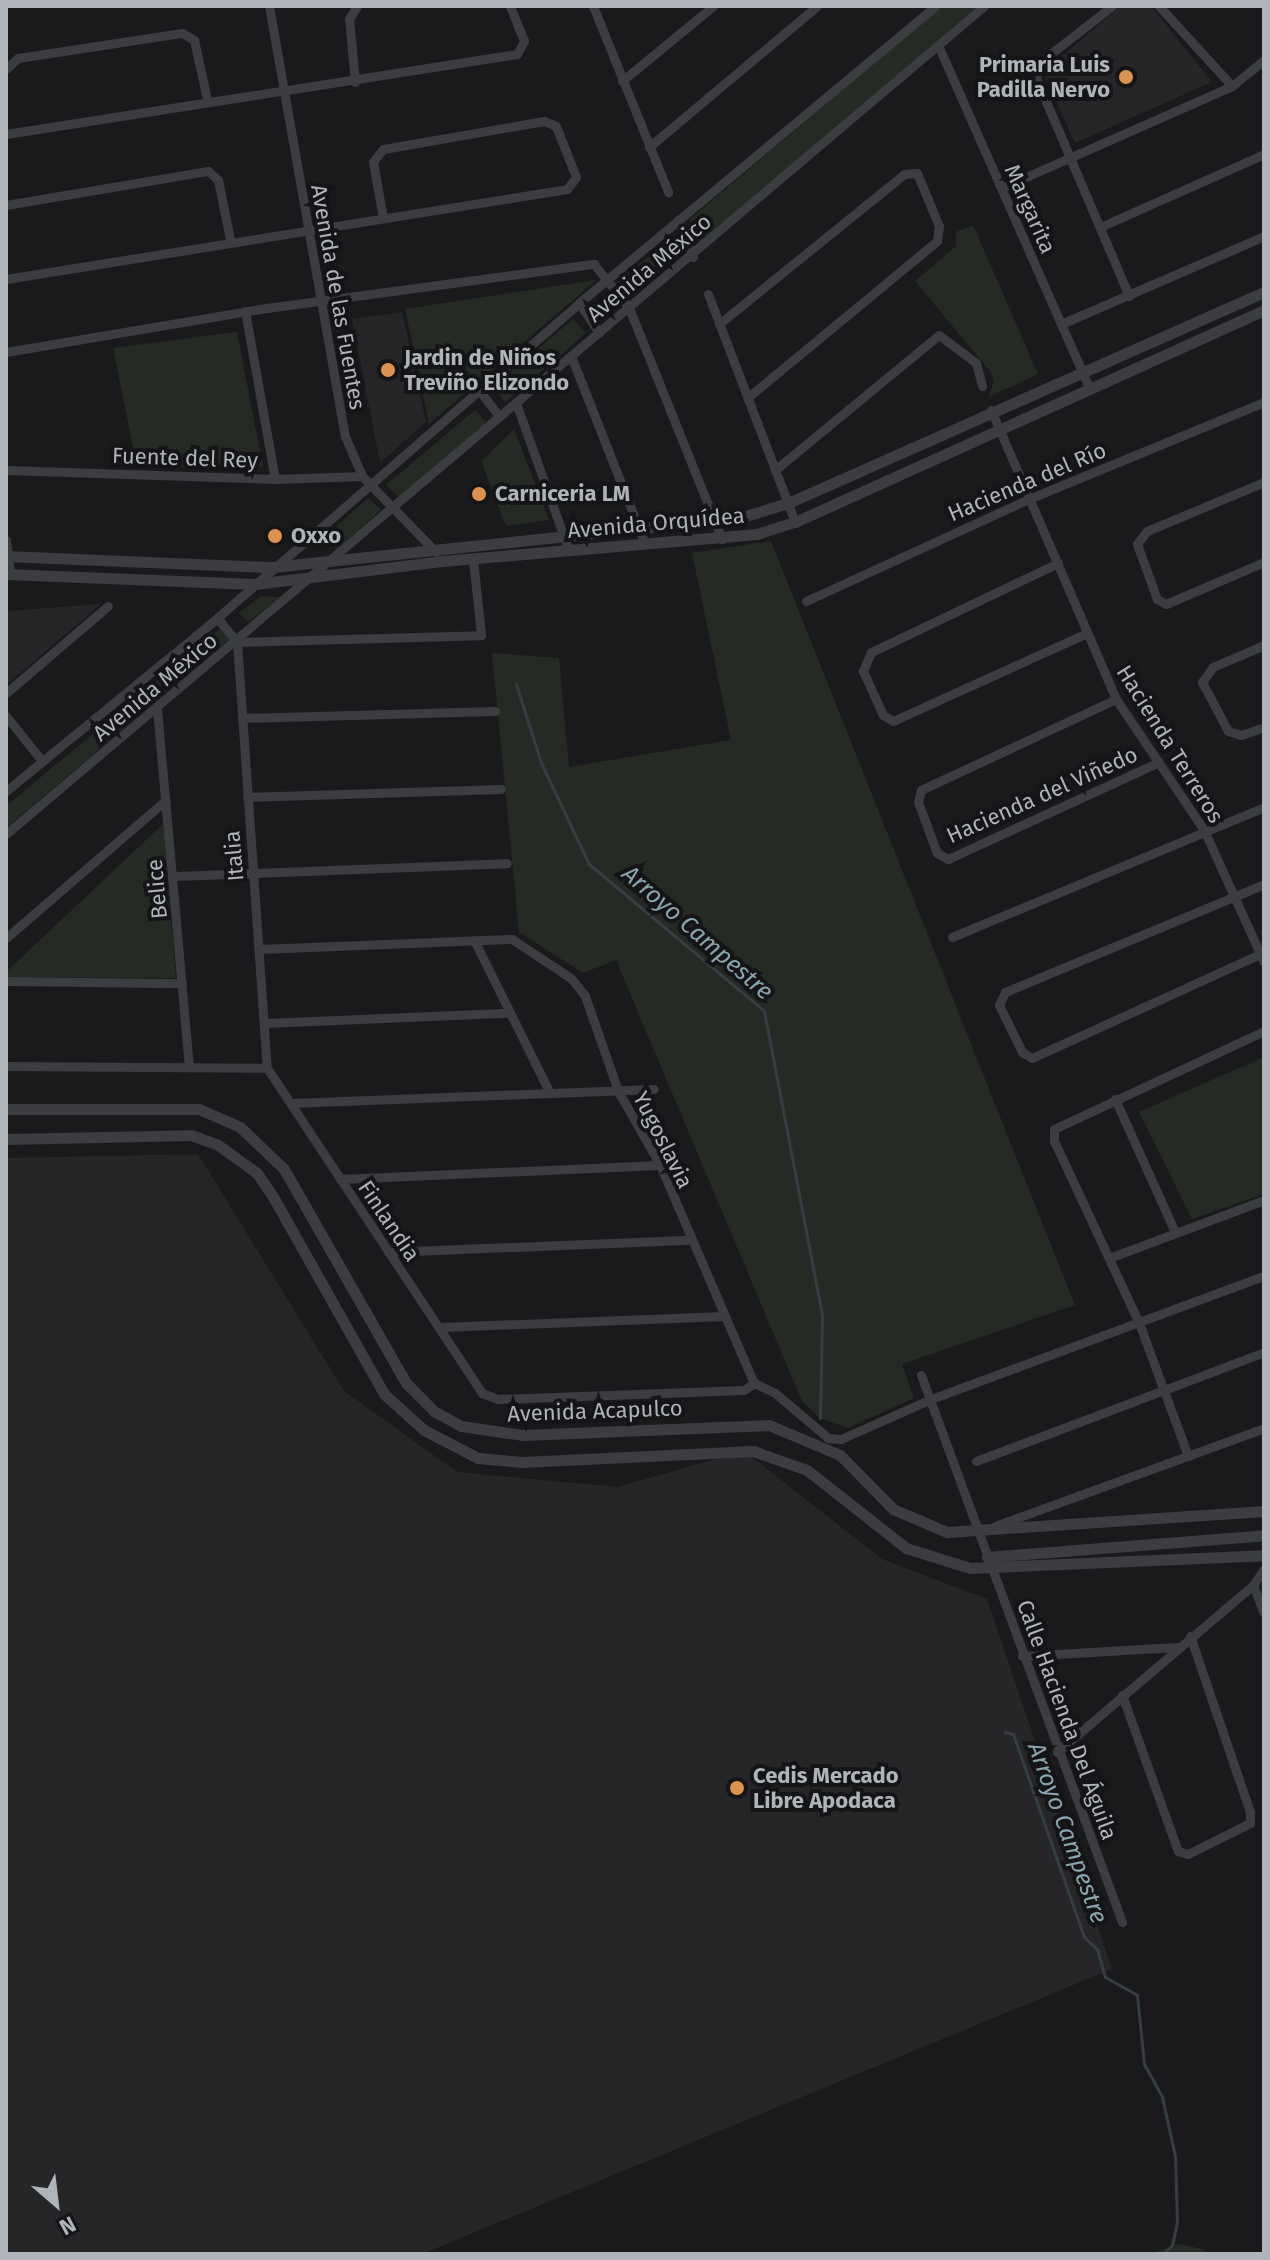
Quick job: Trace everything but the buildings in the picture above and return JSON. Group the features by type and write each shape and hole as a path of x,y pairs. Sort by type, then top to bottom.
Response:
{"street":[{"name":"Avenida de las Fuentes","path":"269,6 345,436 366,479 442,561"},
{"path":"355,82 349,19 357,6"},
{"path":"6,134 207,99 355,82 523,51 510,6"},
{"path":"622,81 713,6"},
{"name":"Avenida México","path":"6,791 217,618 366,479 935,6"},
{"name":"Avenida México","path":"6,834 237,642 329,558 693,257 984,6"},
{"path":"1112,6 1036,70 1129,296"},
{"path":"1159,6 1232,86"},
{"path":"595,7 668,192"},
{"path":"649,147 812,8"},
{"path":"6,69 18,58 182,33 194,40 207,99"},
{"name":"Margarita","path":"938,45 1089,388"},
{"path":"1001,188 1232,86 1264,60"},
{"path":"8,279 230,239 383,218 567,189 576,177 556,126 539,122 378,151 373,162 383,218"},
{"path":"1100,227 1264,154"},
{"path":"6,205 201,171 214,173 218,180 230,239"},
{"path":"719,324 904,174 917,173 939,226 937,241 747,398"},
{"path":"678,220 693,257"},
{"path":"1061,324 1264,236"},
{"path":"6,352 245,311 585,262 608,279 629,308 722,539"},
{"name":"Avenida Orquídea","path":"7,556 272,567 563,533 716,521 788,503 991,410 1264,292"},
{"path":"708,294 795,522"},
{"path":"579,303 599,333"},
{"name":"Avenida Orquídea","path":"8,574 255,584 442,561 722,539 795,522 1264,310"},
{"path":"245,311 275,479"},
{"path":"775,470 939,335 976,363 982,386"},
{"path":"571,356 645,544"},
{"path":"478,389 499,416"},
{"name":"Hacienda del Río","path":"806,601 1031,498 1264,402"},
{"path":"516,403 569,551"},
{"name":"Hacienda Terreros","path":"991,410 1031,498 1085,634 1116,699 1204,830 1262,958"},
{"name":"Fuente del Rey","path":"6,470 366,479"},
{"path":"1264,482 1147,531 1137,544 1157,599 1166,604 1264,562"},
{"path":"6,540 8,574"},
{"path":"217,618 237,642 481,635 473,559"},
{"path":"1058,563 871,652 863,661 863,671 883,715 893,721 1085,634"},
{"path":"6,693 108,606"},
{"name":"Italia","path":"237,642 267,1068"},
{"path":"1264,645 1213,667 1202,682 1228,731 1241,735 1264,727"},
{"name":"Hacienda del Viñedo","path":"1116,699 921,790 918,802 937,853 948,859 1159,762"},
{"name":"Belice","path":"157,709 175,876 189,1066"},
{"path":"242,718 495,711"},
{"path":"6,716 42,761"},
{"path":"247,797 501,789"},
{"path":"6,938 166,800"},
{"path":"952,937 1264,807"},
{"path":"175,876 507,863"},
{"path":"1262,958 1032,1058 1022,1052 999,1005 1005,992 1264,884"},
{"name":"Yugoslavia","path":"474,940 512,939 580,986 618,1091 660,1165 754,1383"},
{"path":"261,949 474,940 550,1093"},
{"path":"6,981 182,983"},
{"path":"265,1023 508,1013"},
{"path":"1188,1456 1139,1323 1054,1141 1058,1125 1264,1031"},
{"path":"6,1066 267,1068"},
{"name":"Finlandia","path":"267,1068 482,1393 498,1399 744,1390 754,1383"},
{"path":"291,1103 654,1089"},
{"path":"1115,1099 1175,1232"},
{"name":"Avenida Acapulco","path":"6,1109 199,1109 240,1127 284,1169 406,1383 434,1411 461,1426 523,1435 769,1425 840,1455 911,1521 947,1532 1263,1514"},
{"name":"Avenida Acapulco","path":"6,1139 191,1135 218,1145 257,1173 272,1195 384,1394 448,1446 478,1458 522,1462 753,1451 807,1470 906,1548 944,1562 996,1570 1264,1555"},
{"path":"340,1179 660,1165"},
{"path":"1109,1258 1264,1200"},
{"path":"388,1252 691,1240"},
{"path":"754,1383 836,1439 931,1399 1264,1276"},
{"path":"441,1327 725,1316"},
{"path":"976,1461 1264,1352"},
{"name":"Calle Hacienda Del Águila","path":"921,1375 981,1531 987,1557 996,1570 1022,1656 1122,1922"},
{"path":"981,1531 1264,1428"},
{"path":"987,1557 1264,1535"},
{"path":"1057,1752 1253,1585 1264,1569"},
{"path":"1253,1585 1264,1613"},
{"path":"1122,1695 1178,1851 1188,1854 1250,1823 1250,1812 1190,1636"},
{"path":"1022,1656 1177,1647"}],"shaded area":[{"path":"942,6 978,6 698,244 689,220"},
{"name":"Primaria Luis Padilla Nervo","path":"1121,6 1151,6 1212,82 1075,143 1043,72"},
{"path":"973,225 1038,374 989,397 994,381 990,371 915,281 956,246 956,232"},
{"path":"671,239 679,256 627,300 618,281"},
{"path":"596,280 429,424 405,309"},
{"path":"610,291 619,307 607,316 595,304"},
{"name":"Jardin de Niños Treviño Elizondo","path":"402,312 426,422 380,463 352,319"},
{"path":"573,319 586,333 505,402 493,387"},
{"path":"237,332 263,467 137,467 113,348"},
{"path":"475,410 486,422 400,498 386,485"},
{"path":"514,429 549,520 506,526 481,461"},
{"path":"368,498 381,510 337,549 323,539"},
{"path":"771,541 1075,1305 902,1364 914,1398 848,1428 820,1418 802,1401 616,960 583,973 519,932 492,653 559,658 569,767 731,740 692,553"},
{"path":"261,596 280,597 248,622 239,613"},
{"path":"101,604 6,685 6,611"},
{"path":"222,627 231,638 6,828 6,806"},
{"path":"163,824 176,978 6,977 6,972"},
{"path":"1264,1057 1264,1194 1192,1219 1139,1112"},
{"path":"198,1154 344,1391 457,1472 618,1487 744,1451 882,1559 987,1599 1112,1969 422,2254 6,2254 6,1158"},
{"path":"1179,2244 1202,2249 1210,2254 1150,2254"}],"waterway":[{"name":"Arroyo Campestre","path":"516,684 541,763 589,864 764,1011 822,1315 820,1418"},
{"name":"Arroyo Campestre","path":"1005,1732 1013,1734 1084,1937 1097,1949 1105,1977 1137,1995 1144,2064 1162,2097 1175,2156 1177,2222 1172,2245 1164,2254"}],"place":[{"name":"Primaria Luis Padilla Nervo","path":"1126,77"},
{"name":"Jardin de Niños Treviño Elizondo","path":"388,370"},
{"name":"Carniceria LM","path":"479,494"},
{"name":"Oxxo","path":"275,536"},
{"name":"Cedis Mercado Libre Apodaca","path":"737,1788"}]}
